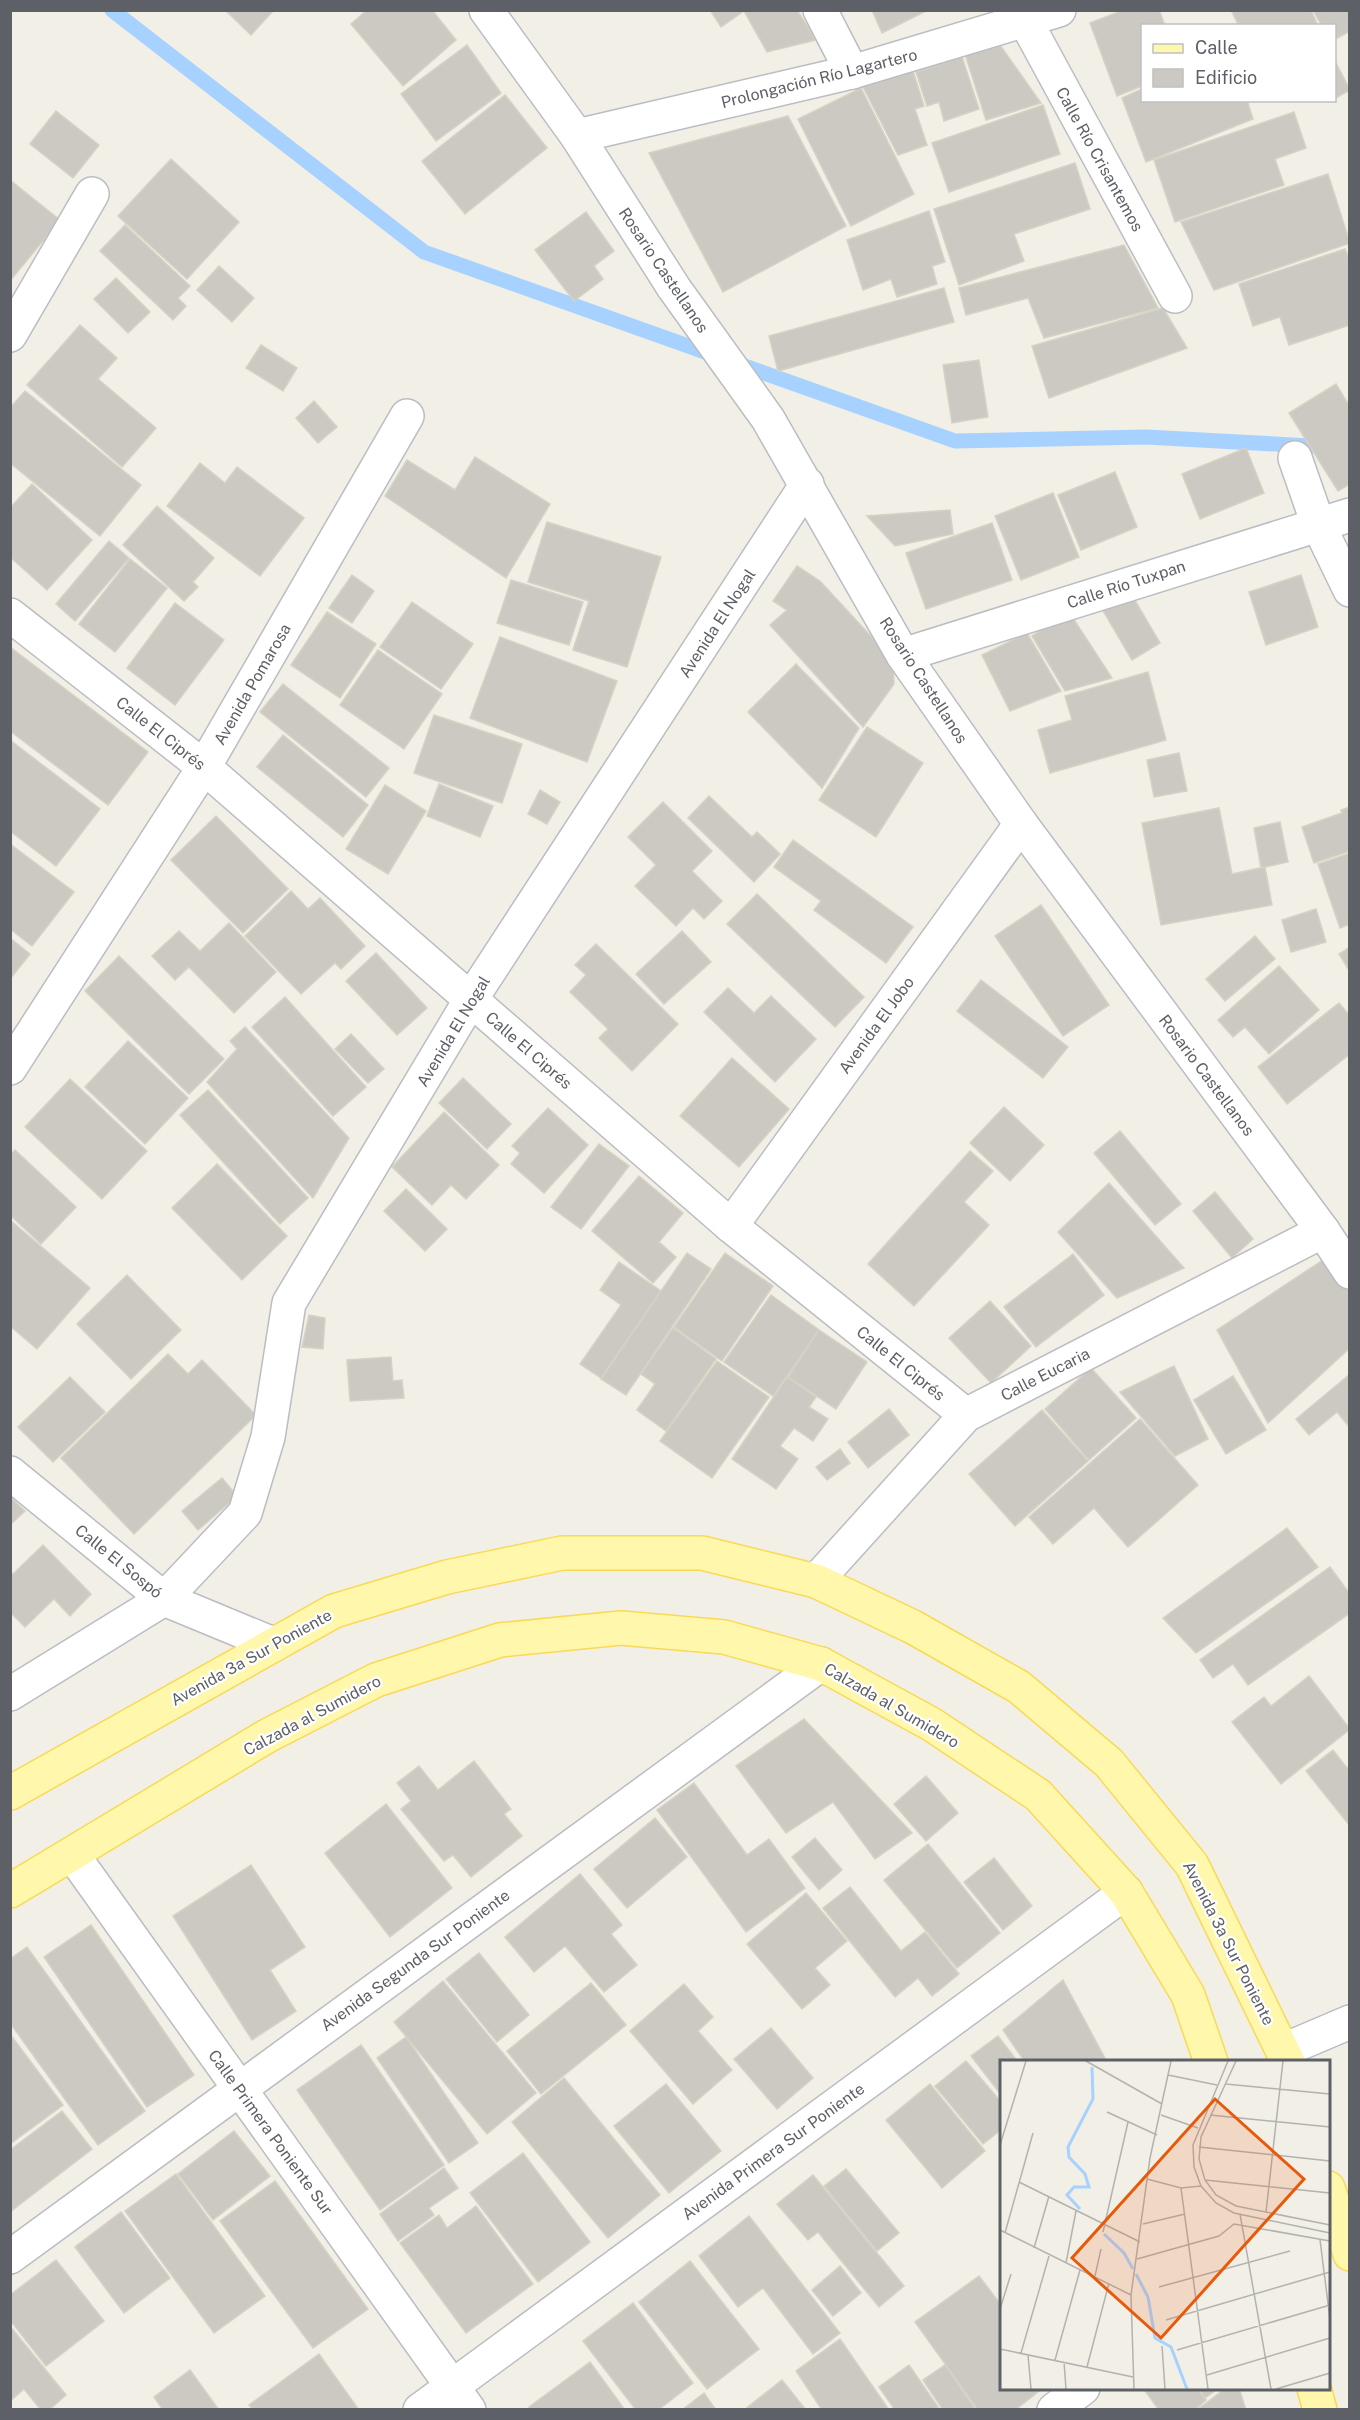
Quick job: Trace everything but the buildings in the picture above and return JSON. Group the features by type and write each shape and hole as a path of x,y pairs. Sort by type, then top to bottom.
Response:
{"main road":[{"name":"Avenida 3a Sur Poniente","path":"10,1793 334,1611 447,1577 562,1553 702,1553 816,1581 913,1627 1019,1688 1109,1763 1192,1865 1286,2056"},
{"name":"Calzada al Sumidero","path":"10,1891 267,1736 376,1680 500,1640 621,1628 723,1636 821,1664 931,1724 1038,1794 1126,1892 1188,1995 1211,2060"},
{"path":"1330,2191 1350,2254"},
{"path":"1315,2390 1320,2409"}],"street":[{"name":"Rosario Castellanos","path":"486,10 577,136 674,288 768,420 807,484 903,655 1021,824 1323,1231 1350,1272"},
{"path":"820,10 852,72"},
{"name":"Prolongación Río Lagartero","path":"577,136 852,72 1026,22 1059,10"},
{"name":"Calle Río Crisantemos","path":"1026,22 1175,296"},
{"path":"10,335 92,194"},
{"name":"Avenida Pomarosa","path":"10,1068 204,766 407,416"},
{"path":"1295,458 1318,524 1350,590"},
{"name":"Avenida El Nogal","path":"10,1694 164,1599 245,1514 267,1437 289,1303 471,999 807,484"},
{"name":"Calle Río Tuxpan","path":"903,655 1350,515"},
{"name":"Calle El Ciprés","path":"10,615 204,766 731,1226 966,1415"},
{"name":"Avenida El Jobo","path":"731,1226 1021,824"},
{"name":"Calle Eucaria","path":"816,1581 966,1415 1323,1231"},
{"name":"Calle El Sospó","path":"10,1473 164,1599 273,1644"},
{"name":"Avenida Segunda Sur Poniente","path":"10,2257 821,1664"},
{"name":"Calle Primera Poniente Sur","path":"72,1854 461,2398"},
{"name":"Avenida Primera Sur Poniente","path":"420,2409 461,2398 1126,1892"},
{"path":"1286,2056 1350,2022"},
{"path":"1054,2409 1080,2390"}],"waterway":[{"path":"112,10 424,252 955,441 1146,437 1329,447"}]}
